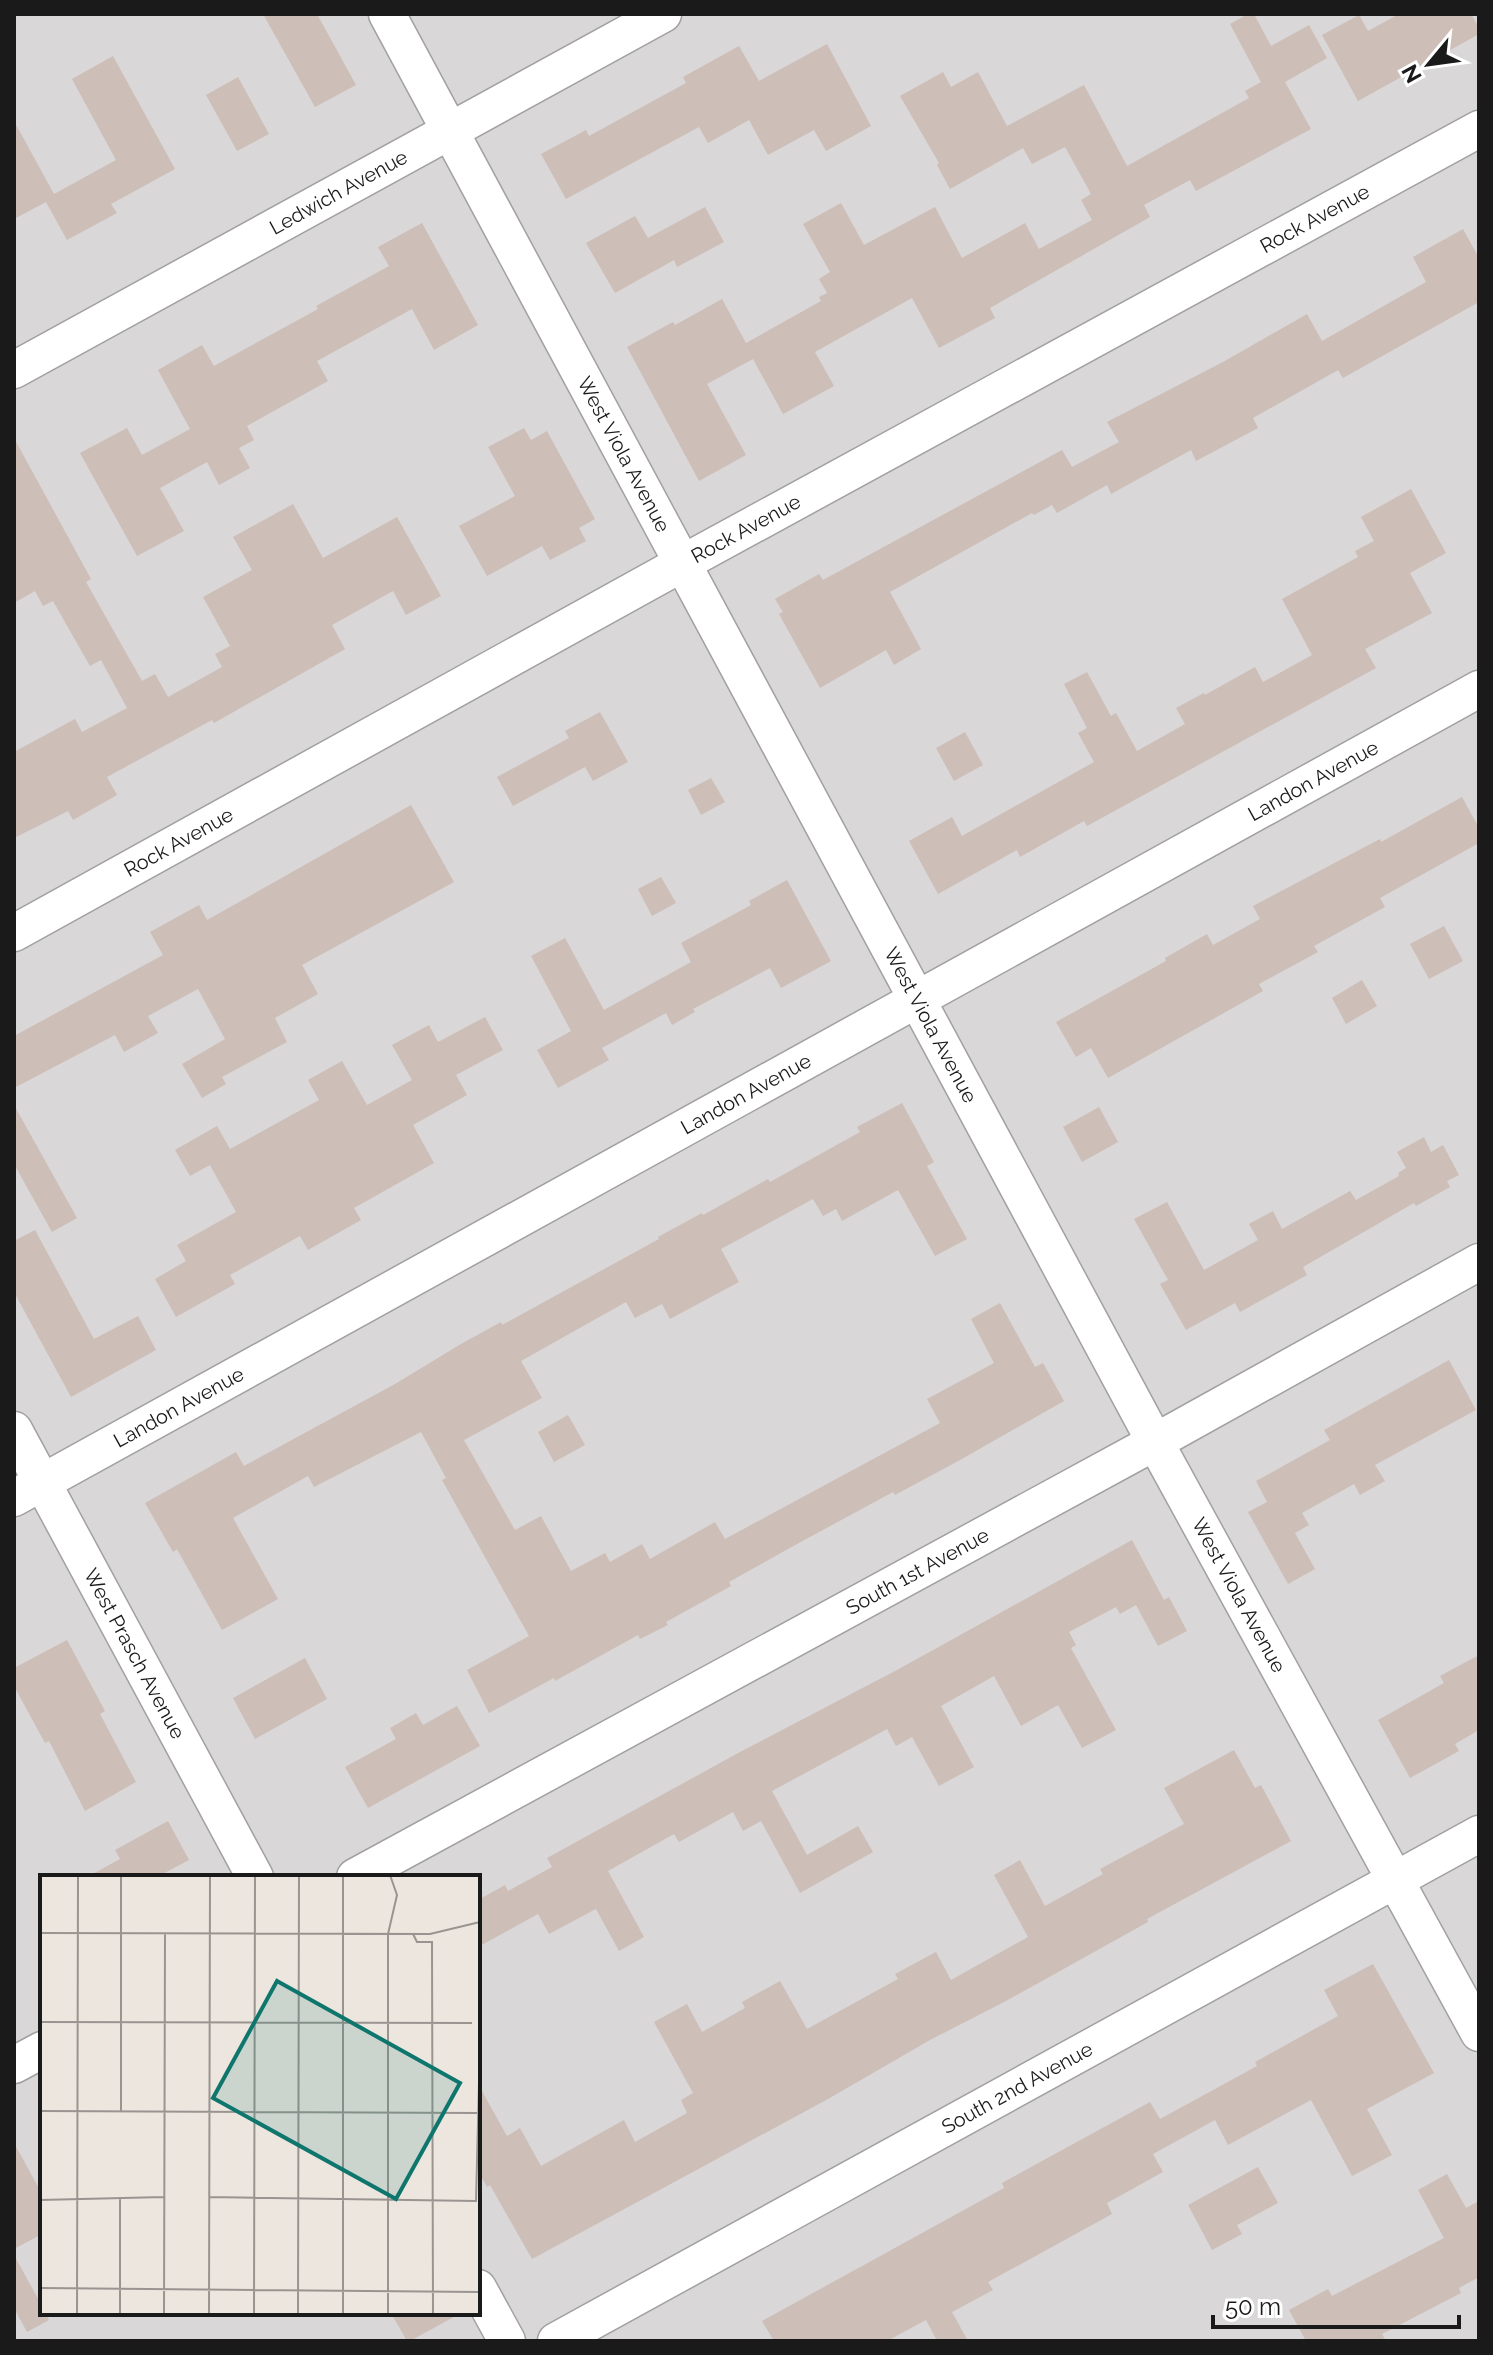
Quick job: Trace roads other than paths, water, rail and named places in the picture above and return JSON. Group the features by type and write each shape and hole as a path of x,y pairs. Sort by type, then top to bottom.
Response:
{"street":[{"name":"West Viola Avenue","path":"387,14 1155,1442 1479,2033"},
{"name":"Ledwich Avenue","path":"14,370 663,14"},
{"name":"Rock Avenue","path":"14,933 683,563 1479,129"},
{"name":"Landon Avenue","path":"28,1490 1479,689"},
{"name":"South 1st Avenue","path":"359,1875 1479,1262"},
{"name":"West Prasch Avenue","path":"14,1430 28,1490 254,1875"},
{"name":"South 2nd Avenue","path":"556,2341 1479,1834"},
{"path":"14,2065 40,2051"},
{"path":"480,2292 507,2341"}]}
